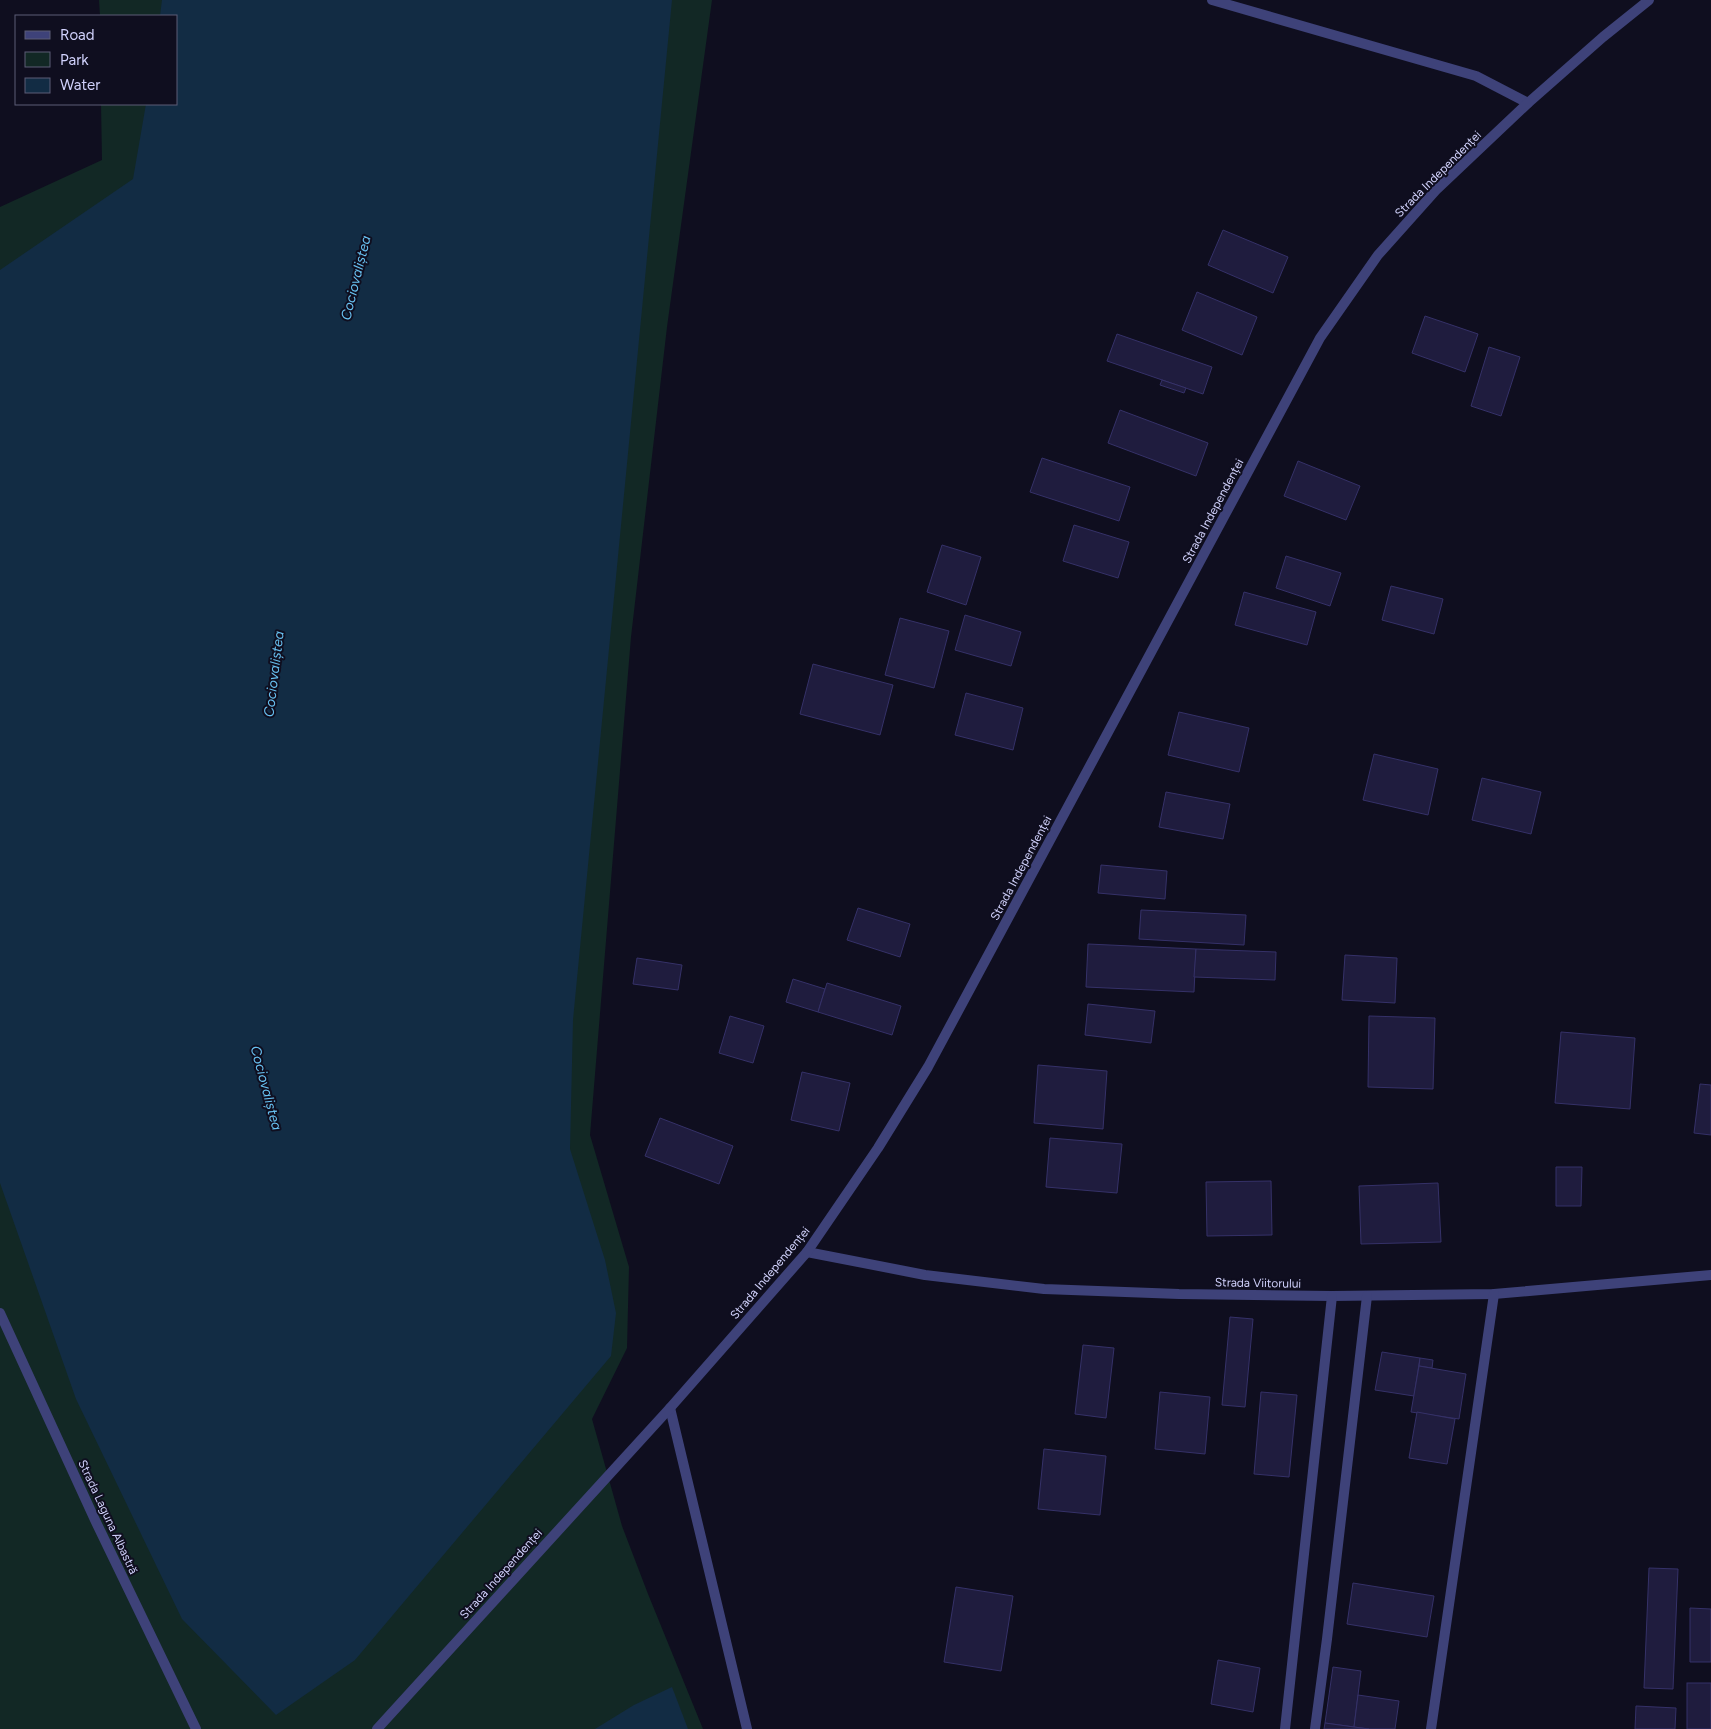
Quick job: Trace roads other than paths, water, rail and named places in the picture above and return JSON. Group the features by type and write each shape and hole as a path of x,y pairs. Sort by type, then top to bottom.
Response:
{"street":[{"path":"1212,0 1476,76 1528,103"},
{"name":"Strada Independenței","path":"377,1729 670,1408 807,1252 878,1148 928,1067 1320,338 1378,255 1437,189 1528,103 1603,37 1649,0"},
{"name":"Strada Viitorului","path":"807,1252 925,1276 1044,1289 1332,1296 1494,1294 1711,1275"},
{"path":"1431,1729 1494,1294"},
{"path":"1285,1729 1332,1296"},
{"path":"1315,1729 1367,1296"},
{"name":"Strada Laguna Albastră","path":"0,1313 99,1529 196,1729"},
{"path":"670,1408 747,1729"}],"water":[{"name":"Cociovaliștea","path":"162,0 672,0 573,1020 570,1149 605,1260 616,1313 611,1356 355,1660 276,1715 182,1619 76,1399 0,1183 0,270 133,179 146,105 178,105 178,15 160,15"},
{"path":"672,1687 688,1729 595,1729 634,1705"}]}
